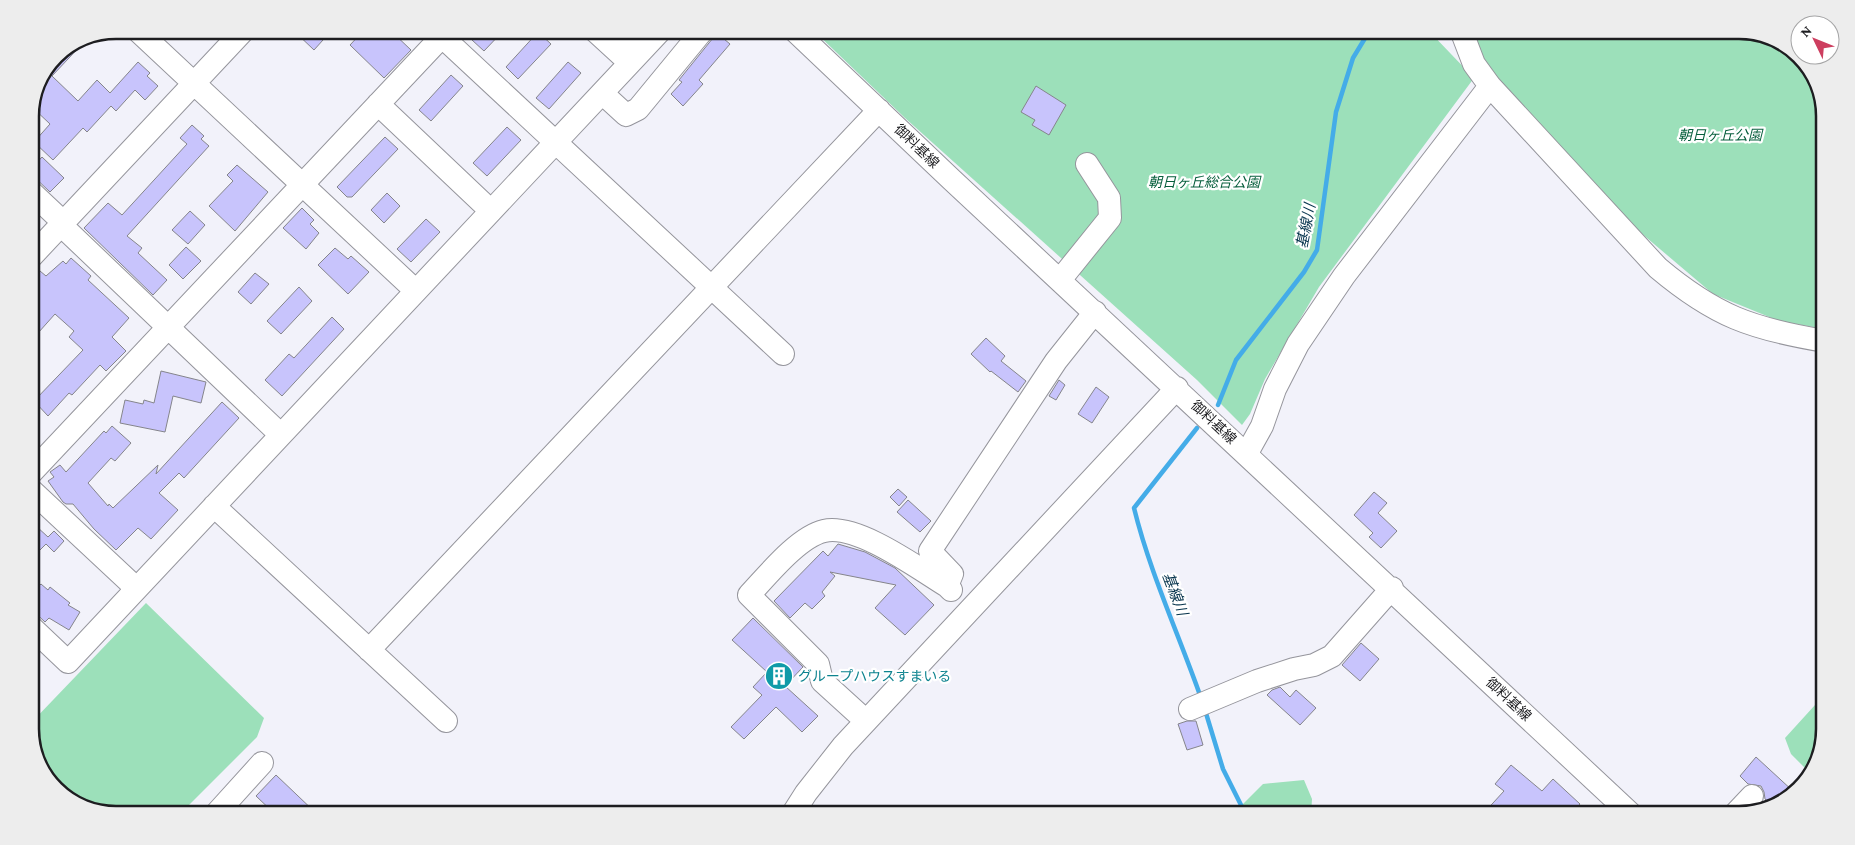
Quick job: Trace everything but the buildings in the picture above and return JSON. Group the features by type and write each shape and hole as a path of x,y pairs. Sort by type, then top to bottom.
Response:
{"street":[{"path":"147,39 416,291"},
{"path":"39,249 235,39"},
{"path":"39,464 166,327 378,104 436,39"},
{"path":"449,39 556,142 783,354"},
{"path":"609,39 637,56"},
{"path":"628,39 637,56"},
{"path":"39,635 68,662 653,39"},
{"path":"602,93 626,115 638,109 696,39"},
{"name":"御料基線","path":"804,39 1392,588 1622,806"},
{"path":"1464,39 1474,64 1490,86 1658,268 1685,291 1737,321 1784,335 1816,340"},
{"path":"1247,453 1262,426 1275,389 1298,344 1344,276 1490,86"},
{"path":"378,104 491,211"},
{"path":"369,650 879,110"},
{"path":"1060,280 1110,218 1109,198 1087,164"},
{"path":"39,200 166,327 282,435"},
{"path":"947,586 952,574 930,551 1056,361 1095,312"},
{"path":"798,806 825,767 866,721 1176,388"},
{"path":"39,498 136,588"},
{"path":"214,506 446,721"},
{"path":"866,721 822,681 818,664 749,595 795,546 824,530 854,533 892,552 947,586 970,609"},
{"path":"1190,709 1294,668 1314,666 1332,656 1392,588"},
{"path":"223,806 262,762"},
{"path":"1743,806 1752,796"}],"green space":[{"name":"朝日ヶ丘総合公園","path":"822,39 1437,39 1474,78 1319,287 1265,379 1250,414 1242,425 1197,380 905,118"},
{"name":"朝日ヶ丘公園","path":"1459,39 1754,40 1778,49 1790,58 1790,65 1797,65 1812,91 1816,110 1816,327 1779,321 1713,294 1536,144"},
{"path":"146,603 264,718 257,737 188,806 116,806 101,805 86,800 73,793 58,780 47,763 40,744 39,715"},
{"path":"1816,704 1815,744 1805,768 1791,754 1785,738"},
{"path":"1304,780 1312,799 1312,806 1241,806 1263,784"}],"waterway":[{"name":"基線川","path":"1218,405 1236,360 1304,272 1317,250 1336,112 1353,58 1365,39"},
{"name":"基線川","path":"1197,428 1134,508 1156,580 1201,698"},
{"name":"基線川","path":"1205,710 1223,769 1242,806"}],"place":[{"name":"グループハウスすまいる","path":"779,676"}]}
